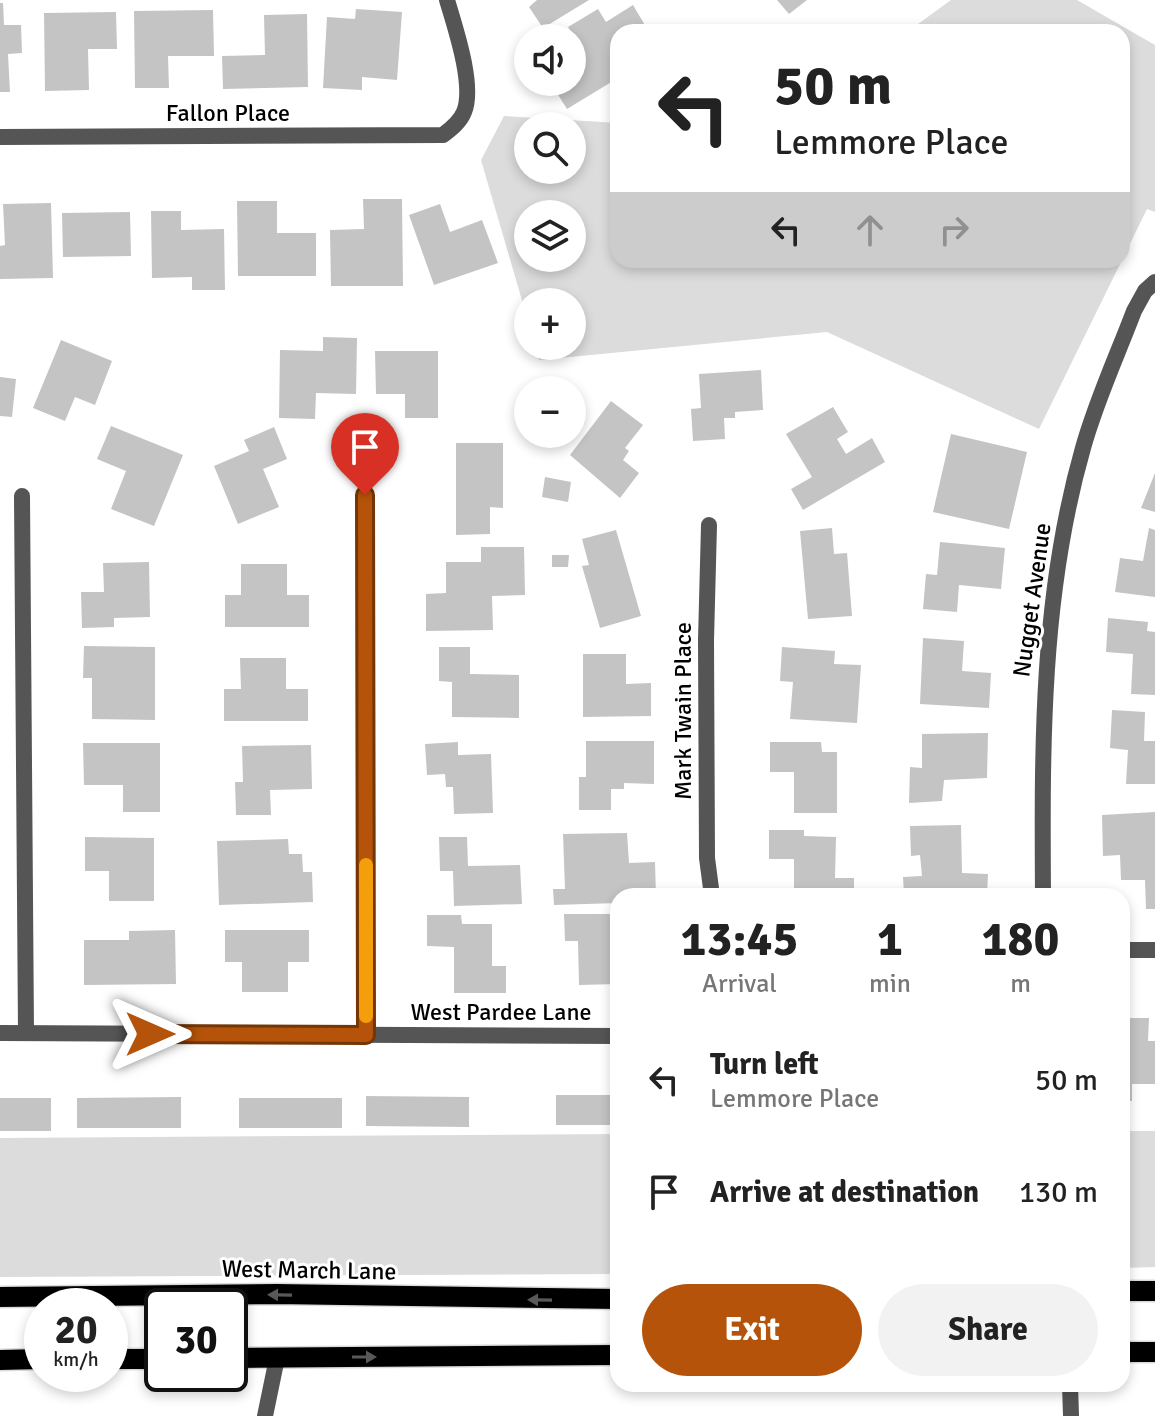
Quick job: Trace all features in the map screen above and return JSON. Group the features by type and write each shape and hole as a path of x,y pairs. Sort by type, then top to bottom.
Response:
{"main road":[{"path":"1130,1291 1155,1291"},
{"name":"West March Lane","path":"0,1297 276,1294 610,1299"},
{"path":"1130,1352 1155,1352"},
{"path":"248,1358 610,1355"},
{"path":"0,1360 24,1359"}],"street":[{"name":"Fallon Place","path":"0,137 443,135 463,116 468,102 462,48 447,0"},
{"name":"Nugget Avenue","path":"1043,888 1044,690 1055,574 1083,447 1134,311 1145,291 1155,282"},
{"path":"365,495 366,1035"},
{"path":"22,496 26,1033"},
{"name":"Mark Twain Place","path":"709,525 707,843 711,888"},
{"path":"1130,950 1155,950"},
{"name":"West Pardee Lane","path":"0,1033 610,1036"},
{"path":"265,1416 277,1358"},
{"path":"1070,1392 1071,1416"}],"shaded area":[{"path":"951,0 1077,0 1119,24 918,24"},
{"path":"1130,31 1155,45 1155,212 1147,209 1130,244"},
{"path":"504,116 514,117 514,184 586,184 586,121 610,123 610,268 1118,268 1039,429 827,332 586,355 586,288 518,288 481,160"},
{"path":"1130,1131 1155,1131 1155,1267 1130,1268"},
{"path":"610,1134 610,1274 0,1277 0,1138"}],"building":[{"path":"537,0 589,0 550,24 540,24 529,7"},
{"path":"777,0 807,0 789,14"},
{"path":"0,3 3,3 4,25 21,25 22,53 8,54 10,92 0,92"},
{"path":"633,5 644,24 610,24 610,83 567,109 559,96 586,96 586,24 573,24 598,9 606,22"},
{"path":"356,9 402,12 397,80 362,77 362,90 323,88 327,17 355,19"},
{"path":"213,10 214,56 168,56 169,88 135,88 134,11"},
{"path":"116,12 117,49 88,49 89,90 45,91 44,13"},
{"path":"307,14 308,87 223,89 222,56 265,55 264,15"},
{"path":"363,199 402,199 403,286 331,286 330,230 364,229"},
{"path":"237,201 277,201 277,233 316,233 316,276 238,276"},
{"path":"51,203 53,278 0,279 0,246 5,245 3,204"},
{"path":"440,204 450,232 482,220 498,263 434,285 409,215"},
{"path":"151,211 181,211 181,230 224,229 225,290 192,290 192,277 152,278"},
{"path":"130,212 131,256 63,257 62,213"},
{"path":"323,337 357,338 356,394 316,393 315,419 279,418 280,350 323,351"},
{"path":"61,340 112,361 95,405 75,397 65,421 33,408"},
{"path":"375,351 438,351 438,418 405,418 405,394 376,394"},
{"path":"761,370 763,410 735,412 735,418 724,418 725,439 693,441 691,409 701,408 699,374"},
{"path":"0,377 16,379 12,417 0,416"},
{"path":"611,401 643,425 625,448 629,451 623,460 639,473 620,498 570,455 575,448 586,448 586,434"},
{"path":"833,407 848,432 837,439 846,454 872,438 885,462 803,510 791,489 812,477 786,434"},
{"path":"111,426 183,455 154,526 111,509 126,471 97,459"},
{"path":"274,427 287,459 263,469 279,507 238,524 214,466 249,451 244,440"},
{"path":"951,434 1027,452 1009,529 933,512"},
{"path":"456,443 503,443 503,508 490,507 490,534 456,535"},
{"path":"1155,473 1155,512 1141,508"},
{"path":"545,477 571,482 568,502 542,497"},
{"path":"832,528 834,554 847,553 852,616 808,619 800,531"},
{"path":"1149,528 1155,530 1155,597 1115,592 1120,558 1143,561"},
{"path":"616,530 641,616 600,628 582,566 589,565 582,539"},
{"path":"940,542 1005,548 1001,589 959,585 957,612 923,609 926,574 937,575"},
{"path":"481,547 524,547 525,595 492,596 493,630 426,631 426,594 446,593 446,562 481,562"},
{"path":"552,555 569,555 568,567 552,567"},
{"path":"149,562 150,617 114,618 114,627 82,628 81,592 104,592 103,563"},
{"path":"241,564 287,564 287,595 309,595 309,627 225,627 225,595 241,595"},
{"path":"1108,618 1148,622 1147,631 1155,632 1155,695 1131,694 1133,654 1106,652"},
{"path":"923,638 964,641 962,671 991,673 989,708 920,704"},
{"path":"84,646 155,647 155,720 92,719 92,678 83,678"},
{"path":"439,647 470,647 470,674 519,675 519,718 452,717 452,682 439,681"},
{"path":"782,647 835,651 834,664 861,665 857,723 790,719 793,682 780,681"},
{"path":"583,654 626,654 626,684 651,683 651,716 583,717"},
{"path":"240,658 286,658 286,689 308,689 308,721 224,721 224,689 241,689"},
{"path":"1112,710 1145,712 1144,741 1155,741 1155,784 1126,784 1128,750 1110,748"},
{"path":"988,733 987,778 944,780 942,801 909,803 910,767 922,768 922,734"},
{"path":"586,741 654,741 654,784 624,783 624,789 611,789 611,810 579,810 579,777 586,777"},
{"path":"458,742 458,755 491,754 493,813 454,814 453,787 446,787 445,774 427,775 425,744"},
{"path":"770,742 821,742 822,752 837,752 837,813 794,813 794,772 770,772"},
{"path":"83,743 160,743 160,812 123,812 123,785 84,785"},
{"path":"311,745 312,789 270,790 271,815 236,815 235,782 243,782 242,746"},
{"path":"1155,812 1155,909 1146,909 1145,880 1121,880 1120,855 1103,856 1102,815"},
{"path":"961,825 962,873 988,874 987,888 904,888 903,877 922,876 920,855 911,856 910,826"},
{"path":"769,830 804,830 804,836 836,837 835,878 854,878 854,888 794,888 794,859 769,859"},
{"path":"627,833 629,863 655,862 656,888 610,888 610,903 554,905 553,889 565,889 563,834"},
{"path":"85,837 154,838 154,901 109,901 109,871 85,871"},
{"path":"439,837 467,837 468,866 520,865 522,904 454,906 453,871 440,871"},
{"path":"288,839 289,854 302,854 303,872 312,872 313,902 219,905 217,841"},
{"path":"564,914 610,914 610,984 579,985 578,941 565,941"},
{"path":"427,915 461,915 462,924 492,924 492,966 506,966 506,993 454,993 454,947 427,946"},
{"path":"175,930 176,984 84,985 84,940 129,940 129,931"},
{"path":"225,930 309,930 309,962 288,962 288,992 242,992 242,962 225,962"},
{"path":"1130,1018 1149,1018 1148,1041 1155,1041 1155,1084 1132,1084 1132,1101"},
{"path":"556,1095 610,1095 610,1125 556,1125"},
{"path":"366,1096 469,1097 469,1127 366,1126"},
{"path":"181,1097 181,1128 77,1128 77,1098"},
{"path":"0,1098 51,1098 51,1131 0,1131"},
{"path":"239,1098 342,1098 342,1128 239,1128"}],"slow traffic":[{"path":"366,865 366,1016"}],"route":[{"path":"150,1034 366,1035 365,495"}]}
